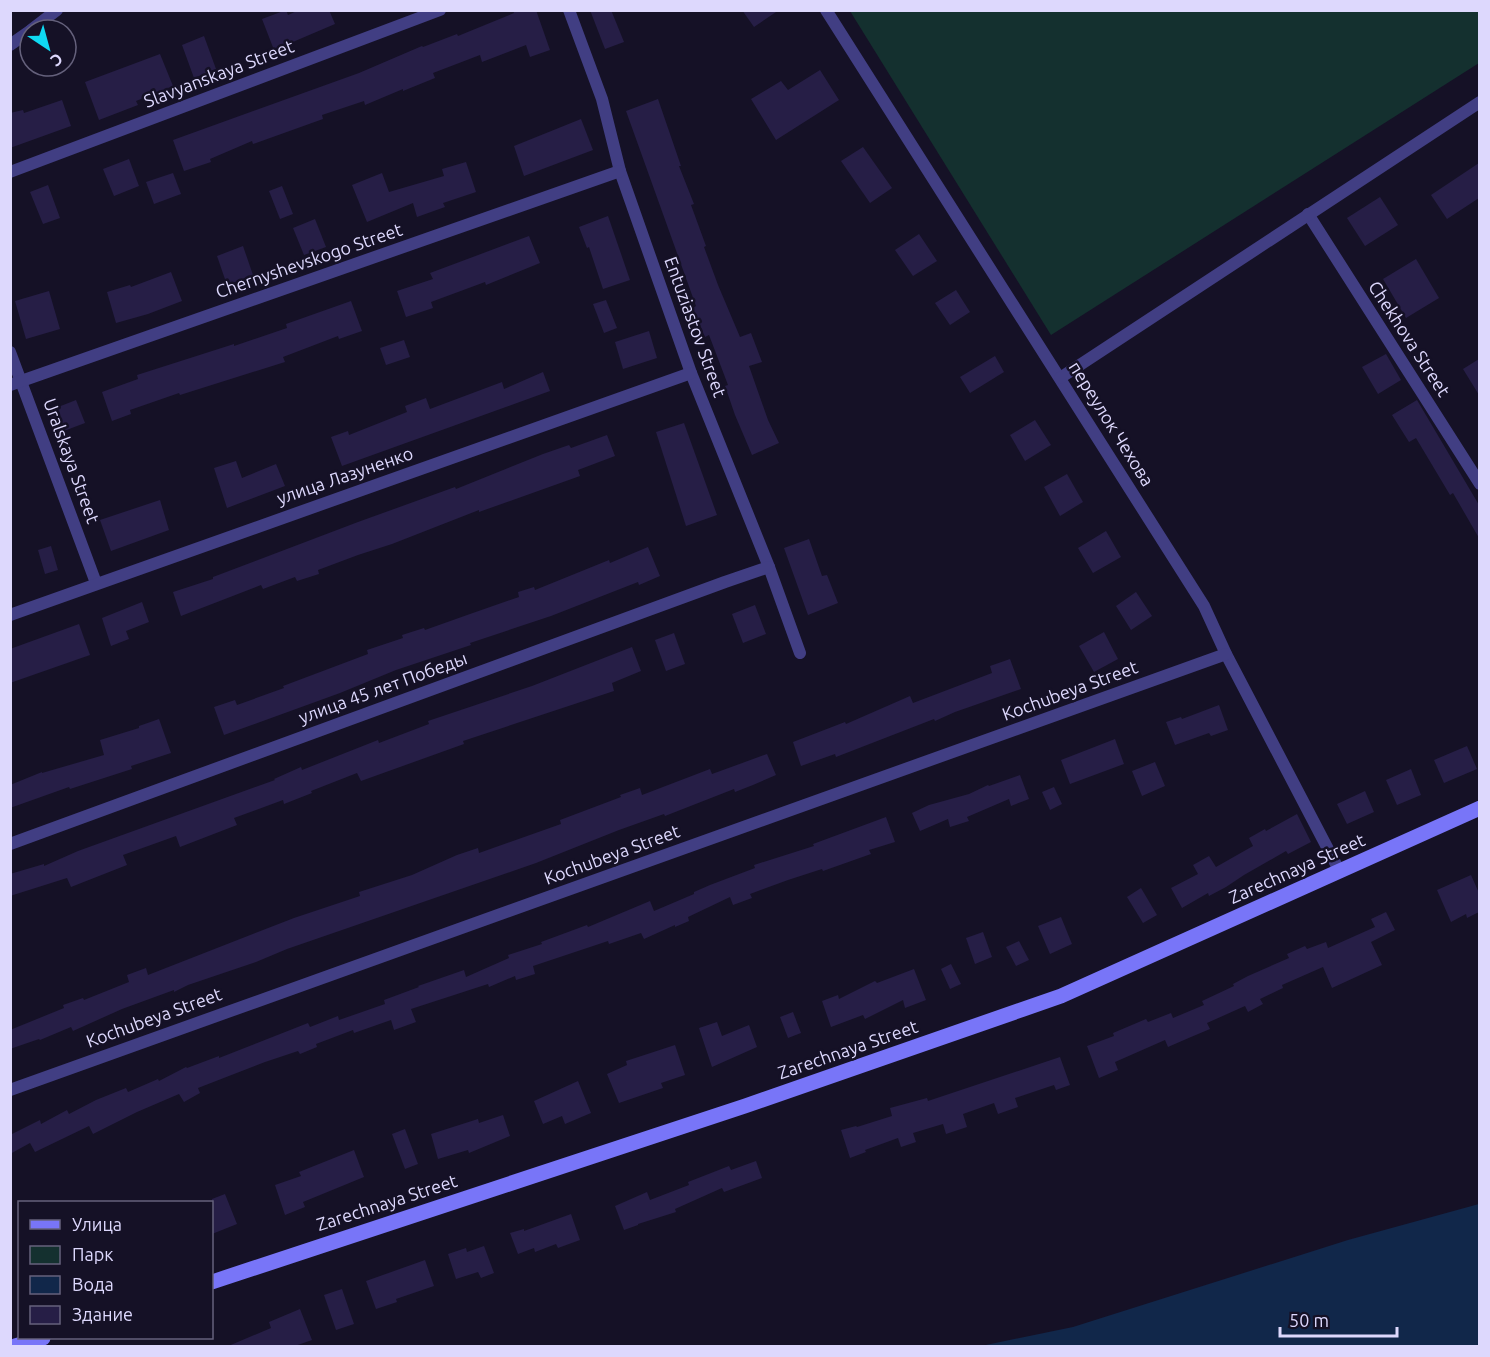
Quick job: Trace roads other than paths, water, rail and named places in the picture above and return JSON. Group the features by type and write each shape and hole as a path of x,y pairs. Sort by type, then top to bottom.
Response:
{"main road":[{"name":"Zarechnaya Street","path":"213,1282 746,1106 1061,996 1479,808"},
{"path":"15,1347 40,1339"}],"street":[{"name":"Slavyanskaya Street","path":"10,172 440,10"},
{"name":"Entuziastov Street","path":"569,10 603,99 620,171 692,373 769,567 800,653"},
{"name":"переулок Чехова","path":"826,10 1204,606 1226,654 1340,872"},
{"path":"1060,378 1479,102"},
{"name":"Chernyshevskogo Street","path":"16,383 620,171"},
{"name":"Chekhova Street","path":"1308,214 1479,484"},
{"name":"Uralskaya Street","path":"10,352 16,383 96,583"},
{"name":"улица Лазуненко","path":"10,615 692,373"},
{"name":"улица 45 лет Победы","path":"10,844 769,567"},
{"name":"Kochubeya Street","path":"10,1090 1226,654"}],"water":[{"path":"1479,1204 1479,1346 981,1346 1073,1327 1348,1240"}]}
